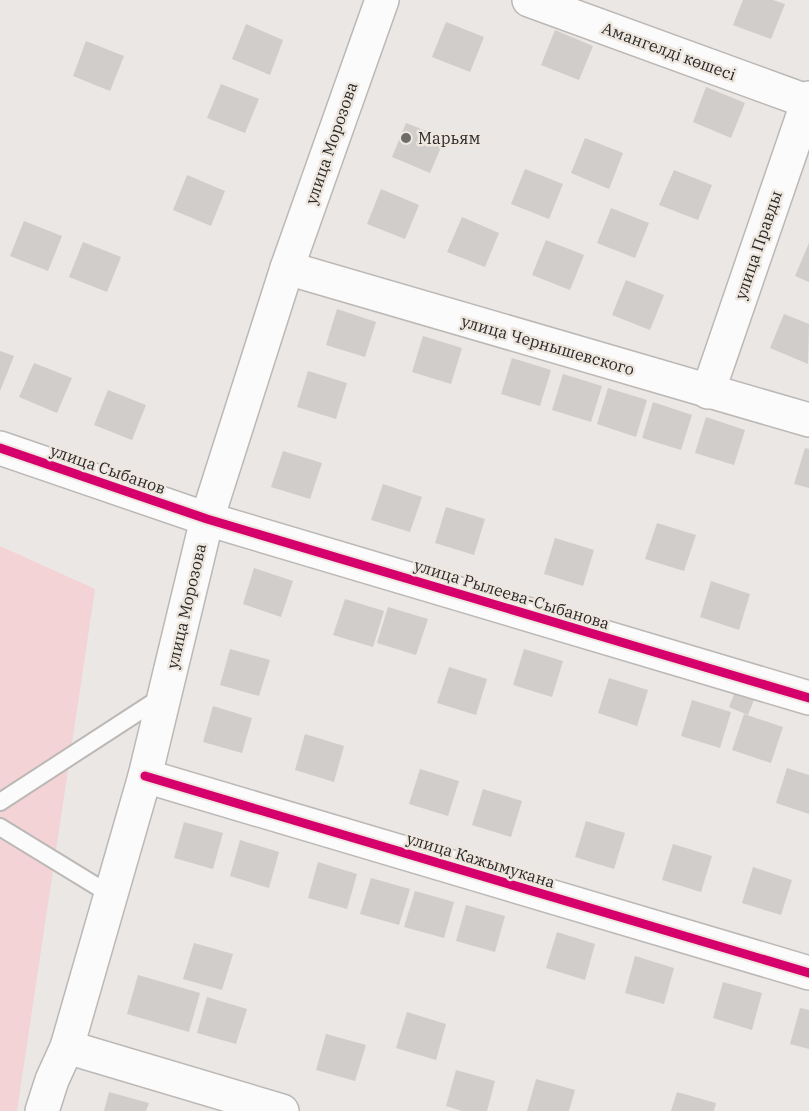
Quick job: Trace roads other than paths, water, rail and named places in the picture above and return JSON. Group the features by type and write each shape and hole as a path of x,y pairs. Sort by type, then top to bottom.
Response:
{"street":[{"name":"улица Морозова","path":"42,1111 52,1080 67,1047 145,776 207,519 287,268 382,0"},
{"name":"Амангелді көшесі","path":"529,0 808,101"},
{"name":"улица Правды","path":"708,392 808,101"},
{"name":"улица Чернышевского","path":"287,268 809,420"},
{"name":"улица Сыбанов","path":"0,448 207,519"},
{"name":"улица Рылеева-Сыбанова","path":"207,519 809,698"},
{"name":"улица Кажымукана","path":"145,776 809,973"},
{"path":"67,1047 282,1111"},
{"name":"улица Морозова","path":"30,1111 52,1080"}],"lane":[{"path":"0,802 166,695"},
{"path":"0,827 111,895"}],"place":[{"name":"Марьям","path":"406,138"}]}
